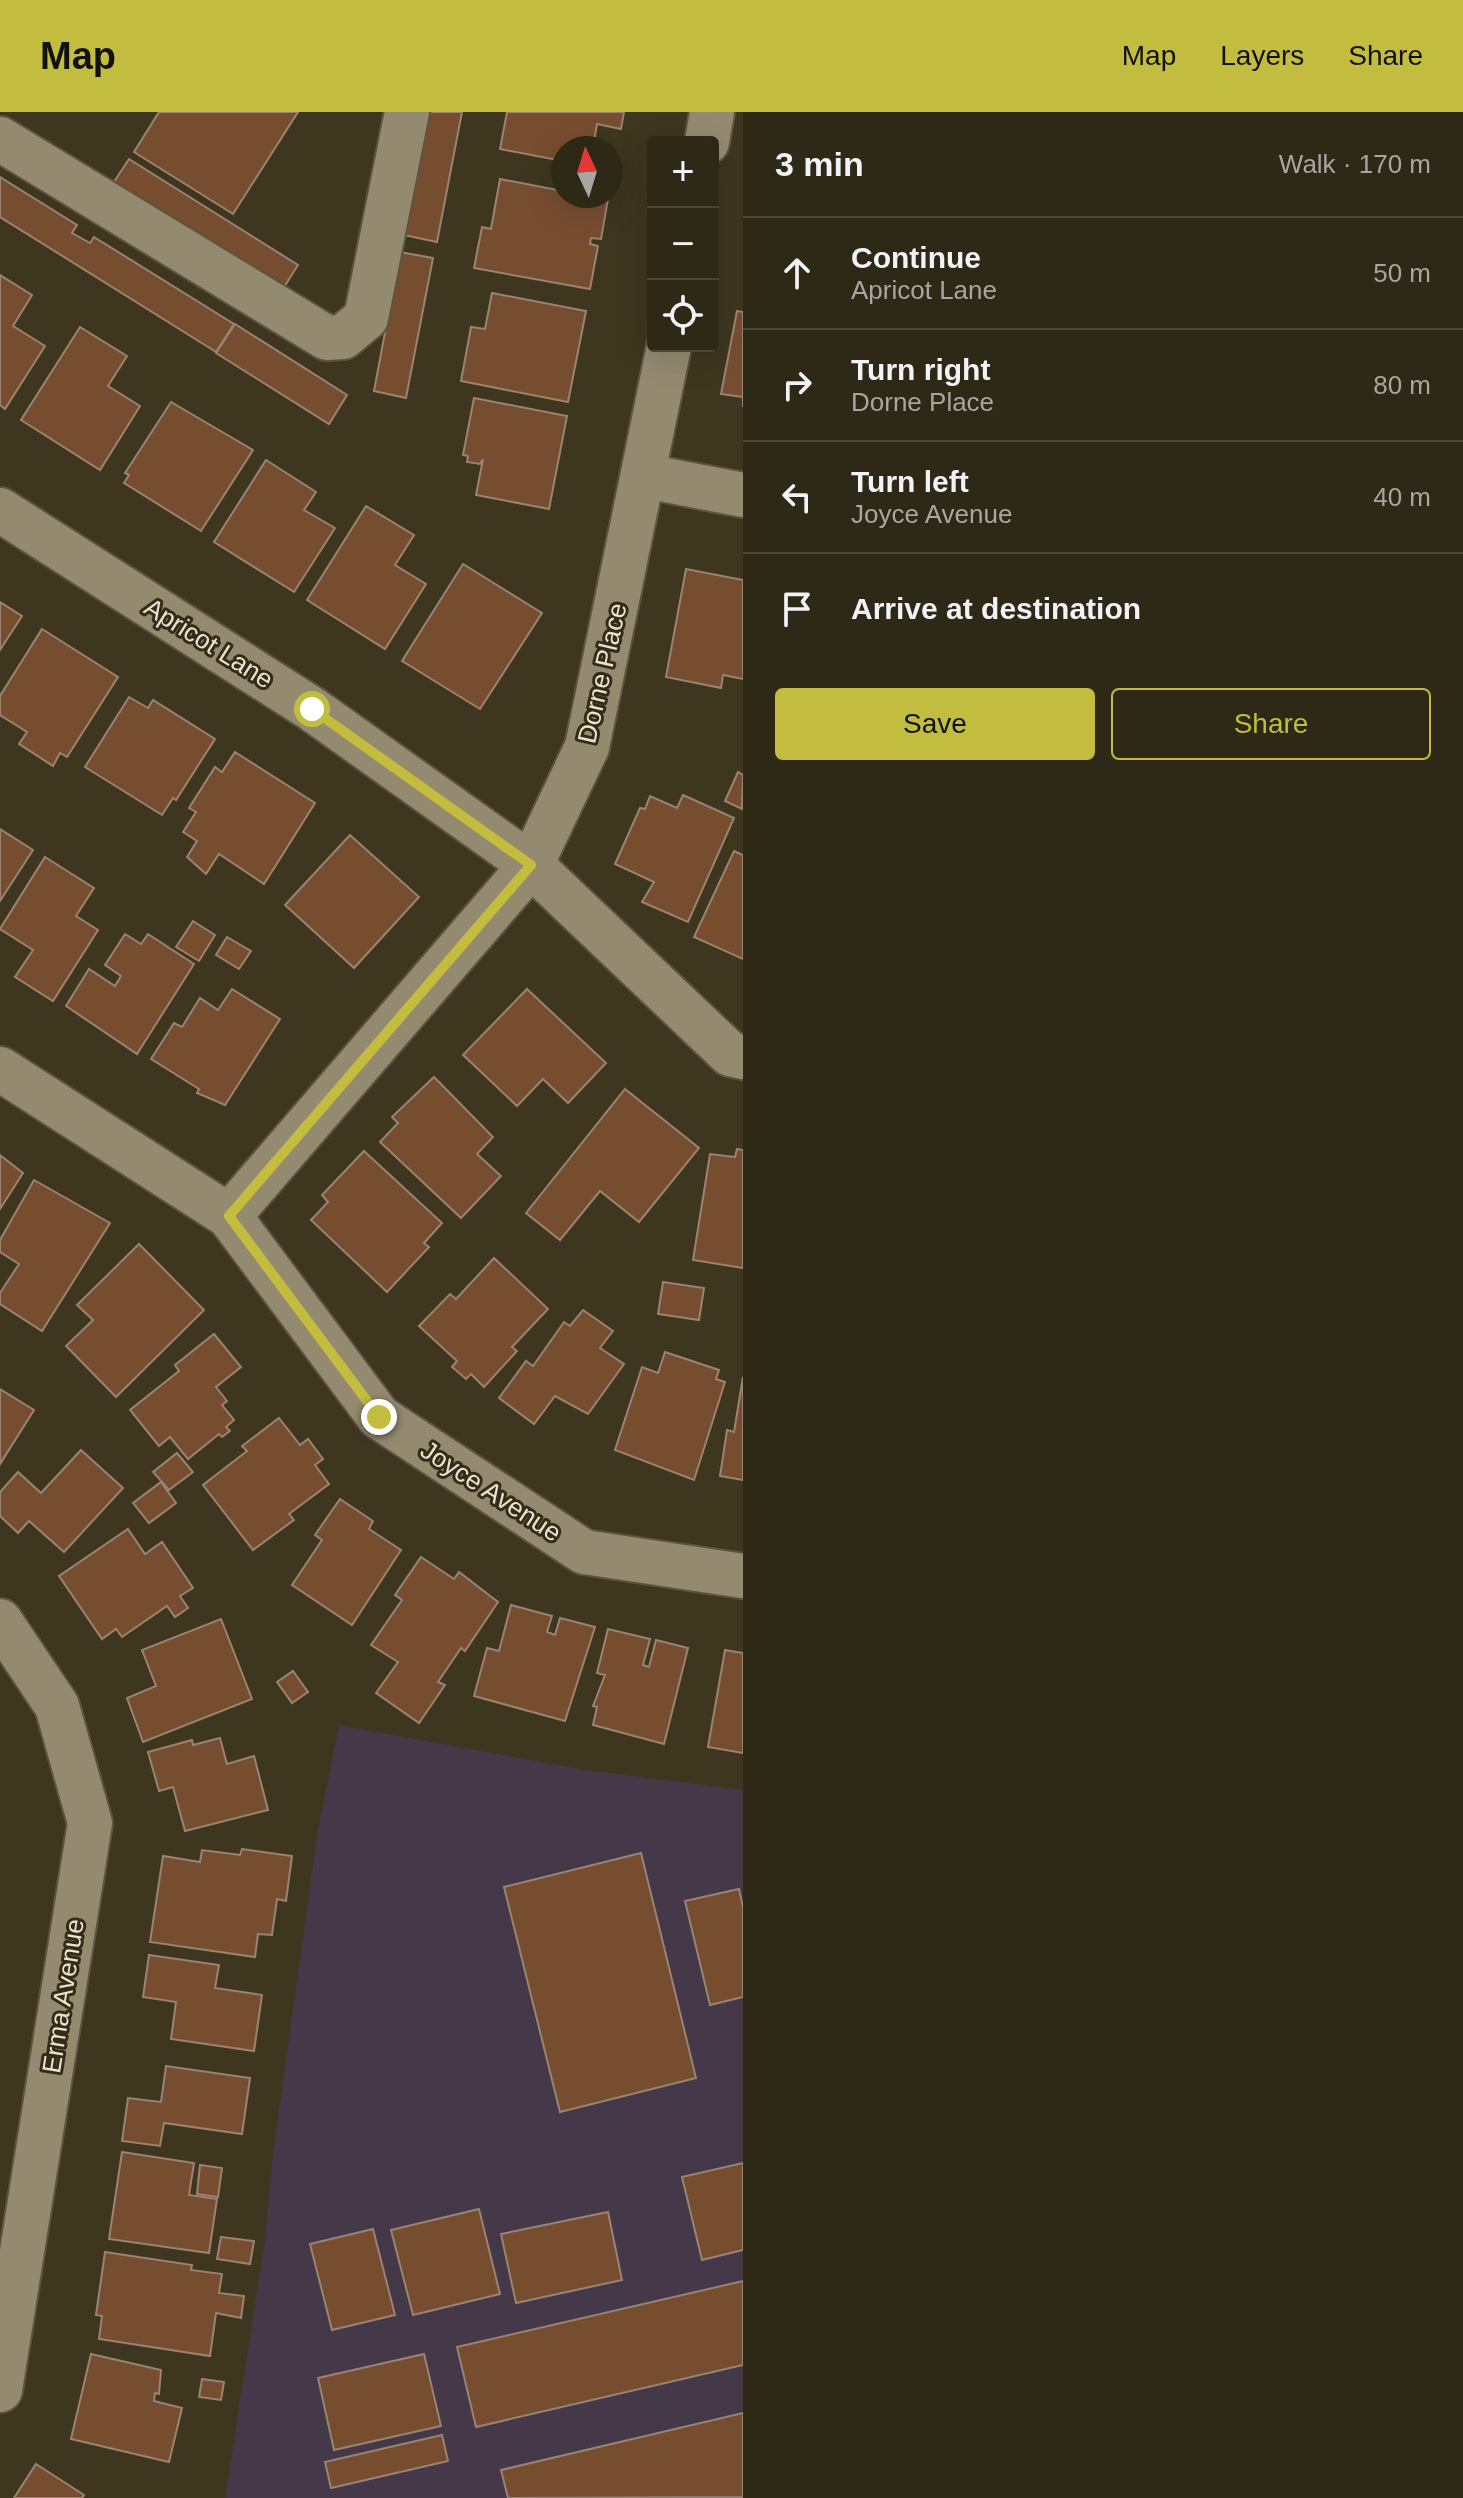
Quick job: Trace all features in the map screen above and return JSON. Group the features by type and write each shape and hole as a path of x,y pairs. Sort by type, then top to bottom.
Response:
{"street":[{"path":"0,139 327,338 343,337 366,318 407,112"},
{"path":"708,136 712,112"},
{"name":"Dorne Place","path":"229,1216 531,865 587,747 645,476 668,352"},
{"path":"645,476 743,495"},
{"name":"Apricot Lane","path":"0,510 312,709 531,865 730,1054 743,1057"},
{"name":"Joyce Avenue","path":"0,1069 229,1216 379,1417 584,1552 743,1576"},
{"name":"Erma Avenue","path":"0,1621 57,1706 90,1823 0,2390"}],"shaded area":[{"path":"339,1725 586,1770 743,1790 743,2498 225,2498 265,2240 273,2153 318,1830"}],"building":[{"path":"159,112 298,112 233,214 134,152"},
{"path":"428,112 462,112 437,242 404,235"},
{"path":"507,112 624,112 621,129 597,124 595,136 551,136 551,159 500,149"},
{"path":"129,159 298,265 279,295 110,188"},
{"path":"0,177 77,225 72,233 90,243 94,237 234,324 216,352 0,217"},
{"path":"500,179 551,189 551,208 606,208 601,239 591,238 590,244 598,246 590,289 474,268 482,227 491,229"},
{"path":"400,252 433,258 406,398 374,391"},
{"path":"0,275 32,295 13,326 45,346 5,409 0,405"},
{"path":"492,293 586,311 568,402 461,381 471,327 485,329"},
{"path":"737,311 743,312 743,397 721,394"},
{"path":"235,324 347,395 329,424 216,353"},
{"path":"80,327 127,356 108,386 140,406 100,470 21,420"},
{"path":"474,398 567,416 549,509 476,495 483,459 480,464 467,462 468,456 463,455"},
{"path":"171,402 253,450 201,531 124,483 129,475 125,473"},
{"path":"266,460 316,492 304,510 335,528 294,592 214,542"},
{"path":"366,506 414,535 395,565 426,584 385,649 307,600"},
{"path":"463,564 542,613 480,709 402,661"},
{"path":"686,569 743,580 743,679 723,675 721,688 666,677"},
{"path":"0,602 22,616 0,650"},
{"path":"42,629 118,677 67,757 60,753 53,766 19,744 27,732 0,715 0,696"},
{"path":"129,697 148,708 153,700 215,739 176,800 173,798 162,815 85,767"},
{"path":"235,752 315,803 264,884 219,854 206,874 187,857 197,841 183,832 196,812 189,808 215,767 222,772"},
{"path":"738,772 743,775 742,809 725,801"},
{"path":"683,795 734,818 688,922 642,902 654,882 615,864 640,808 645,809 650,796 677,808"},
{"path":"0,829 33,850 0,901"},
{"path":"350,835 419,897 354,968 285,905"},
{"path":"734,851 743,855 743,959 694,937"},
{"path":"45,857 94,888 76,916 98,930 53,1001 15,977 33,950 0,929"},
{"path":"193,921 215,935 199,961 176,947"},
{"path":"125,934 141,944 148,934 194,964 137,1054 66,1006 89,969 115,986 121,976 105,965"},
{"path":"227,937 251,951 239,969 216,955"},
{"path":"232,989 280,1019 225,1105 197,1093 199,1089 151,1059 174,1023 182,1027 200,998 218,1010"},
{"path":"527,989 606,1063 568,1103 543,1079 517,1106 463,1055"},
{"path":"434,1077 493,1137 477,1154 501,1176 461,1218 380,1142 398,1123 392,1117"},
{"path":"625,1089 699,1148 639,1222 600,1191 560,1240 526,1213"},
{"path":"737,1149 743,1150 743,1268 693,1260 710,1154 735,1157"},
{"path":"364,1151 442,1223 424,1243 429,1247 387,1292 311,1220 328,1202 322,1195"},
{"path":"0,1155 23,1173 0,1209"},
{"path":"34,1180 110,1223 42,1331 0,1304 0,1293 19,1264 0,1252 0,1240"},
{"path":"139,1244 204,1310 116,1397 66,1346 93,1320 77,1305"},
{"path":"494,1258 548,1309 512,1347 517,1351 484,1387 471,1374 466,1379 452,1367 457,1361 419,1326 450,1294 456,1299"},
{"path":"663,1282 704,1288 699,1320 658,1314"},
{"path":"583,1310 613,1331 600,1348 624,1364 588,1414 555,1396 534,1424 499,1398 526,1361 533,1366 564,1322 570,1326"},
{"path":"214,1334 241,1367 216,1387 227,1401 222,1405 234,1420 226,1427 230,1431 222,1437 219,1434 188,1459 170,1437 159,1446 130,1410 179,1371 175,1365"},
{"path":"665,1352 719,1370 716,1379 725,1382 694,1480 615,1450 642,1367 658,1373"},
{"path":"743,1377 743,1480 720,1476 727,1430 734,1432"},
{"path":"0,1389 34,1410 0,1464"},
{"path":"279,1418 300,1445 308,1439 323,1459 315,1465 329,1484 289,1514 294,1520 253,1550 203,1485 247,1451 242,1446"},
{"path":"81,1450 123,1488 64,1552 29,1521 18,1533 0,1516 0,1492 18,1472 41,1493"},
{"path":"177,1453 193,1472 169,1490 153,1472"},
{"path":"161,1482 176,1503 149,1523 133,1503"},
{"path":"340,1499 373,1521 369,1529 401,1550 352,1625 292,1585 322,1540 315,1535"},
{"path":"128,1529 145,1554 162,1542 193,1588 180,1596 188,1608 175,1617 167,1606 122,1637 116,1629 102,1639 59,1576"},
{"path":"421,1557 454,1579 459,1572 498,1602 465,1651 461,1648 438,1682 445,1685 419,1723 376,1693 398,1662 371,1645 402,1600 395,1595"},
{"path":"511,1605 552,1616 547,1632 555,1635 560,1618 595,1627 565,1721 474,1696 487,1648 499,1651"},
{"path":"221,1619 252,1699 143,1742 127,1698 156,1686 142,1650"},
{"path":"608,1629 650,1639 643,1665 649,1667 656,1640 688,1648 664,1744 593,1725 597,1707 593,1706 605,1675 597,1673"},
{"path":"725,1650 743,1653 743,1753 708,1747"},
{"path":"293,1671 308,1692 292,1703 277,1682"},
{"path":"220,1738 227,1764 254,1756 268,1810 185,1831 173,1787 159,1791 148,1752 192,1740 193,1745"},
{"path":"242,1849 292,1856 286,1901 277,1899 272,1935 258,1934 255,1957 150,1942 163,1856 200,1862 202,1850 240,1855"},
{"path":"641,1853 696,2078 560,2112 504,1887"},
{"path":"739,1889 743,1907 743,1997 710,2005 685,1901"},
{"path":"149,1955 219,1965 215,1988 262,1995 254,2051 171,2039 176,2002 143,1997"},
{"path":"166,2066 250,2078 242,2134 164,2123 160,2146 122,2141 128,2098 161,2102"},
{"path":"122,2152 194,2163 189,2195 217,2199 209,2253 109,2239"},
{"path":"743,2163 743,2250 702,2260 682,2177"},
{"path":"200,2165 222,2168 218,2197 197,2194"},
{"path":"479,2209 500,2294 413,2315 391,2230"},
{"path":"608,2212 622,2280 516,2303 501,2234"},
{"path":"373,2229 395,2315 332,2330 310,2244"},
{"path":"221,2237 254,2241 250,2264 217,2259"},
{"path":"105,2252 192,2265 191,2270 222,2274 219,2293 244,2296 241,2318 216,2313 210,2356 99,2339 102,2316 96,2315"},
{"path":"743,2281 743,2365 476,2427 457,2347"},
{"path":"91,2354 161,2370 159,2394 155,2393 154,2401 182,2408 169,2462 71,2439"},
{"path":"424,2354 441,2426 334,2450 318,2378"},
{"path":"202,2379 224,2382 221,2400 199,2397"},
{"path":"743,2413 743,2497 508,2498 501,2470"},
{"path":"442,2435 448,2461 331,2488 325,2462"},
{"path":"36,2464 84,2495 82,2498 14,2498"}],"route":[{"path":"312,709 531,865 229,1216 379,1417"}]}
